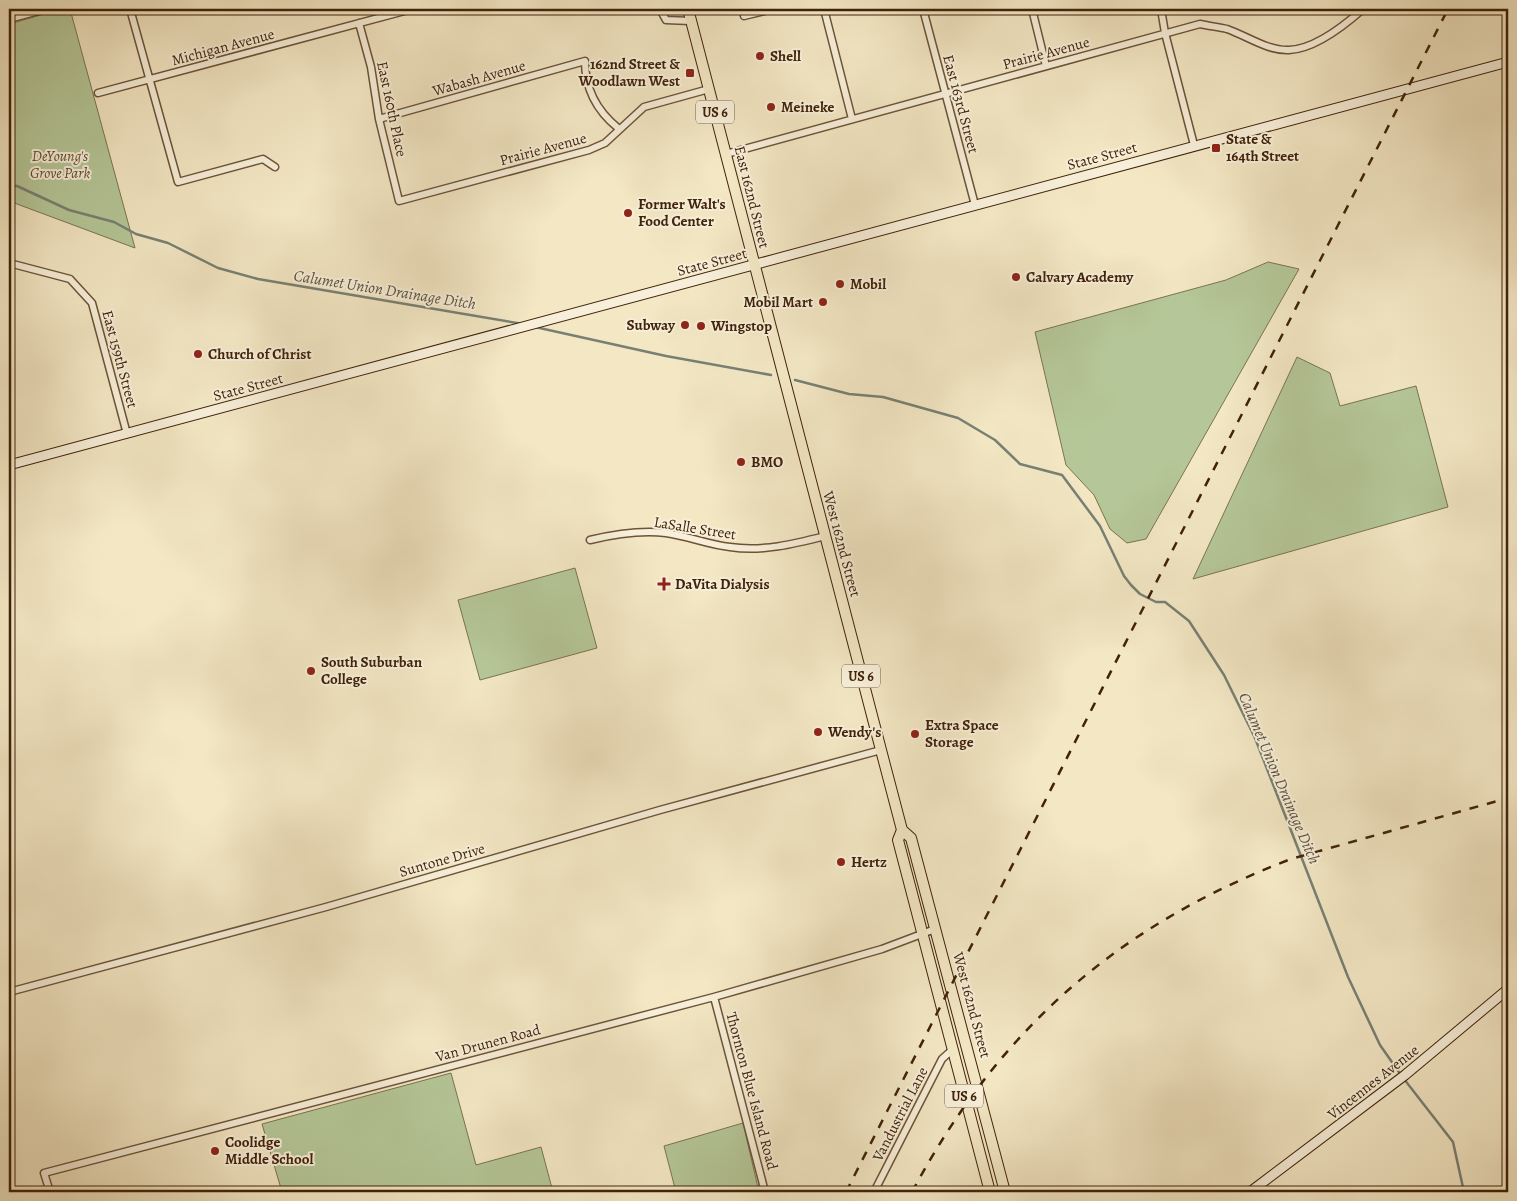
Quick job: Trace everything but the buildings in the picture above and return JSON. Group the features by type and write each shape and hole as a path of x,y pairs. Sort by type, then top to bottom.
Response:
{"main road":[{"name":"East 162nd Street","path":"688,9 754,265"},
{"name":"West 162nd Street","path":"754,265 902,830 911,838 1005,1192"},
{"name":"West 162nd Street","path":"902,830 898,840 990,1192"},
{"path":"952,1050 967,1045"}],"street":[{"path":"9,19 46,9"},
{"path":"130,9 178,182 263,159 275,167"},
{"name":"Michigan Avenue","path":"98,93 412,9"},
{"path":"660,9 666,20 691,20"},
{"path":"744,16 773,9"},
{"path":"824,9 852,120"},
{"name":"East 163rd Street","path":"923,9 974,205"},
{"path":"1032,9 1046,66"},
{"path":"1161,9 1165,33 1194,145"},
{"name":"Prairie Avenue","path":"726,154 1200,24 1226,29 1268,46 1290,50 1322,39 1344,26 1363,9"},
{"name":"East 160th Place","path":"360,23 371,67 379,119 399,201"},
{"name":"Wabash Avenue","path":"379,119 585,61 590,88 598,107 604,117 618,128"},
{"name":"State Street","path":"9,466 1194,145 1508,62"},
{"name":"Prairie Avenue","path":"399,201 589,150 605,143 618,128 644,107 709,89"},
{"name":"East 159th Street","path":"9,263 70,279 84,292 92,303 128,434"},
{"name":"LaSalle Street","path":"590,540 641,532 666,534 731,548 763,548 825,536"},
{"name":"Suntone Drive","path":"9,992 326,907 660,810 881,750"},
{"name":"Van Drunen Road","path":"50,1192 44,1173 714,997 922,936 936,929"},
{"name":"Vincennes Avenue","path":"1250,1192 1402,1078 1508,989"},
{"name":"Thornton Blue Island Road","path":"714,997 765,1192"},
{"name":"Vandustrial Lane","path":"874,1192 942,1058 952,1050"}],"green space":[{"name":"DeYoung's Grove Park","path":"62,9 70,9 135,248 9,201 9,24"},
{"path":"1268,262 1299,269 1146,539 1127,543 1110,529 1094,495 1066,465 1035,332 1226,280"},
{"path":"1297,357 1330,373 1340,406 1416,386 1448,507 1193,579"},
{"path":"575,568 597,648 480,680 458,600"},
{"path":"451,1073 476,1165 541,1147 553,1192 282,1192 262,1124"},
{"path":"743,1123 759,1192 676,1192 664,1146"}],"waterway":[{"name":"Calumet Union Drainage Ditch","path":"9,185 17,186 69,210 114,222 136,234 168,243 218,268 258,279 523,324"},
{"name":"Calumet Union Drainage Ditch","path":"535,327 666,356 771,375"},
{"name":"Calumet Union Drainage Ditch","path":"795,380 849,394 883,397 958,418 995,440 1020,464 1062,475 1100,526 1124,576 1131,585 1140,594 1156,602 1165,602 1189,621 1224,675 1255,738 1348,977 1380,1045 1401,1075"},
{"name":"Calumet Union Drainage Ditch","path":"1404,1079 1453,1142 1464,1192"}],"railway":[{"path":"846,1192 1448,9"},
{"path":"912,1192 946,1134 984,1080 1025,1032 1069,989 1118,950 1171,916 1229,886 1291,859 1508,798"}],"place":[{"name":"Shell","path":"760,56"},
{"name":"162nd Street & Woodlawn West","path":"690,73"},
{"name":"Meineke","path":"771,107"},
{"name":"State & 164th Street","path":"1216,148"},
{"name":"Former Walt's Food Center","path":"628,213"},
{"name":"Calvary Academy","path":"1016,277"},
{"name":"Mobil","path":"840,284"},
{"name":"Mobil Mart","path":"823,302"},
{"name":"Subway","path":"685,325"},
{"name":"Wingstop","path":"701,326"},
{"name":"Church of Christ","path":"198,354"},
{"name":"BMO","path":"741,462"},
{"name":"DaVita Dialysis","path":"664,584"},
{"name":"South Suburban College","path":"311,671"},
{"name":"Wendy's","path":"818,732"},
{"name":"Extra Space Storage","path":"915,734"},
{"name":"Hertz","path":"841,862"},
{"name":"Coolidge Middle School","path":"215,1151"}]}
